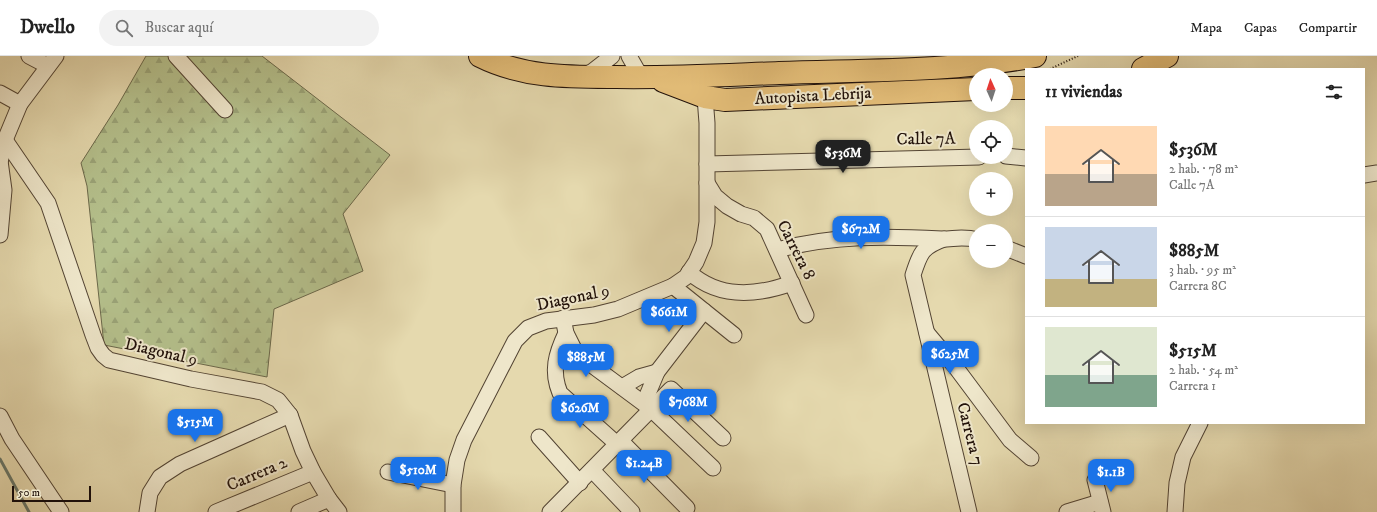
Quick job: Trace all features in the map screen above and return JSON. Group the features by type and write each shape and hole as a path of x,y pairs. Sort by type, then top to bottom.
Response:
{"highway":[{"name":"Autopista Lebrija","path":"484,57 509,68 533,74 582,77 650,78 869,63 913,62 974,65 1035,56"},
{"name":"Autopista Lebrija","path":"650,78 705,97 725,100 969,89"},
{"path":"1013,88 1025,88"}],"street":[{"path":"0,235 4,190 2,153 6,117 20,104 52,61 29,56"},
{"path":"176,56 225,110"},
{"path":"582,77 593,71 612,56"},
{"path":"629,56 637,70 650,78"},
{"path":"0,93 20,104"},
{"name":"Diagonal 9","path":"453,512 453,485 457,460 464,440 515,341 528,328 546,321 594,315 618,309 673,286 686,278 696,262 704,243 707,222 705,97"},
{"name":"Diagonal 9","path":"2,153 29,173 48,203 93,335 103,355 109,360 191,379 270,394 278,400 290,415 303,451 313,472 329,499 339,512"},
{"name":"Calle 7A","path":"707,164 969,157"},
{"path":"1013,157 1025,158"},
{"path":"1365,175 1377,173"},
{"name":"Carrera 8","path":"707,183 715,196 727,206 741,214 754,218 764,225 777,250 806,315"},
{"path":"777,250 810,242 853,237 915,236 944,239 969,237"},
{"name":"Carrera 7","path":"944,239 929,245 918,260 913,275 924,329 969,512"},
{"path":"1013,251 1025,256"},
{"path":"689,272 715,289 734,293 765,291 792,283"},
{"path":"673,286 734,335"},
{"path":"648,406 657,372 704,311"},
{"path":"563,318 566,333 575,351 648,406 713,468"},
{"path":"924,329 954,365 1010,440 1031,458"},
{"path":"566,333 558,350 554,369 555,382 560,393 619,442 688,508"},
{"path":"622,387 638,377 657,372"},
{"path":"556,510 619,442 648,406 671,389 723,438"},
{"path":"147,512 150,493 160,477 180,464 290,415"},
{"path":"0,416 6,440 61,512"},
{"path":"1175,512 1177,483 1183,457 1200,424"},
{"path":"538,437 580,483"},
{"path":"592,470 632,512"},
{"name":"Carrera 2","path":"216,512 313,472"},
{"path":"388,472 453,485"},
{"path":"1067,512 1101,507 1095,480"},
{"path":"299,512 329,499"}],"path":[{"path":"1052,68 1078,56"}],"green space":[{"path":"146,56 262,56 390,155 343,214 363,271 274,309 267,377 104,345 87,186 81,163 118,105"}],"waterway":[{"path":"0,459 29,512"}]}
